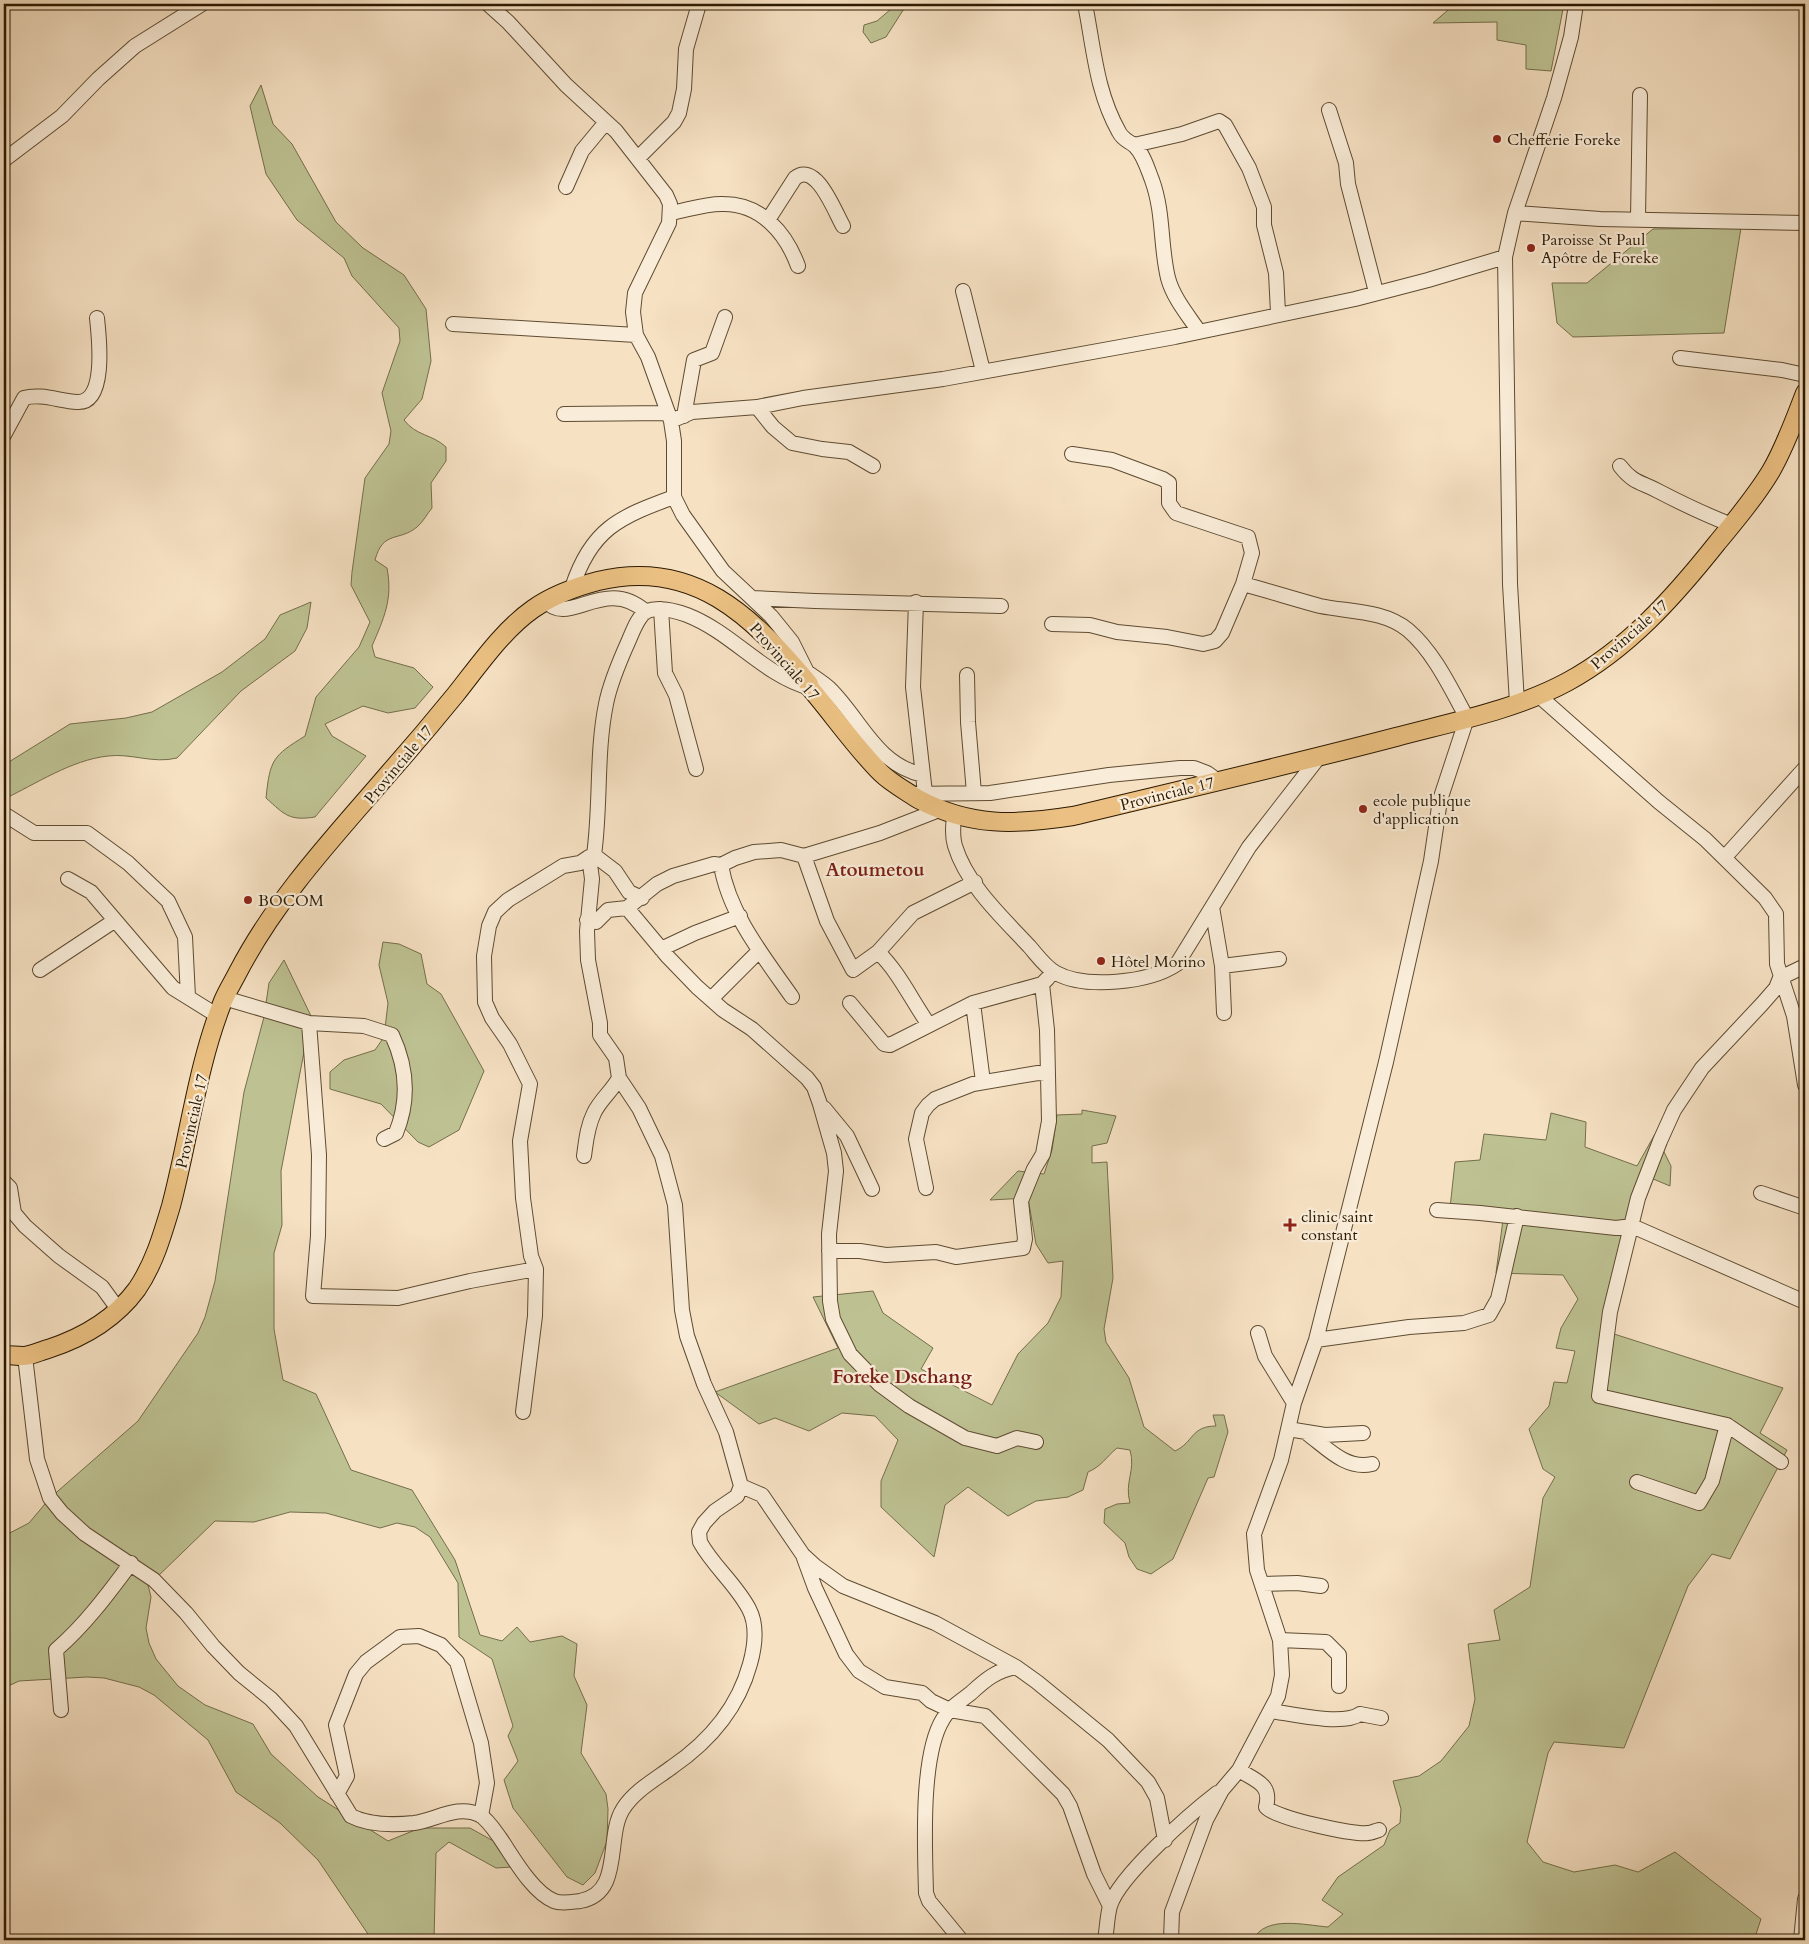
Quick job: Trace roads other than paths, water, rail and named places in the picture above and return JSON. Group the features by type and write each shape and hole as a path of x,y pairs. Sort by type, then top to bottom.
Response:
{"main road":[{"name":"Provinciale 17","path":"4,1355 25,1356 77,1338 99,1326 135,1292 148,1271 160,1245 180,1171 200,1079 224,998 254,942 294,886 502,638 532,610 546,601 572,588 631,575 664,577 687,584 720,598 760,628 809,681 882,774 918,794 946,813 1009,823 1036,822 1073,816 1319,757 1467,718 1538,695 1565,683 1602,661 1628,640 1679,590 1732,525 1771,471 1805,393"}],"street":[{"path":"4,160 62,116 98,79 135,46 202,4"},
{"path":"488,4 508,22 566,85 606,122 638,158 666,195 671,213 664,237 635,293 633,312 636,335 648,357 674,417"},
{"path":"638,158 674,122 679,113 684,96 686,49 699,4"},
{"path":"1086,4 1093,58 1107,109 1125,141 1134,146 1143,157 1159,204 1165,260 1171,287 1198,330"},
{"path":"1517,702 1510,584 1505,257 1515,213 1554,98 1571,37 1576,4"},
{"path":"1638,218 1640,95"},
{"path":"1329,110 1346,162 1348,184 1376,292"},
{"path":"1134,146 1182,134 1219,121 1225,125 1249,168 1264,207 1264,225 1276,273 1278,314"},
{"path":"566,187 582,151 606,122"},
{"path":"768,220 795,178 807,173 816,178 843,226"},
{"path":"671,213 724,204 755,211 768,220 783,236 798,266"},
{"path":"1515,213 1600,219 1638,218 1697,222 1805,223"},
{"path":"564,414 674,417 699,412 757,407 803,398 943,379 1166,338 1355,299 1505,257"},
{"path":"963,291 983,371"},
{"path":"725,317 712,353 694,360 674,417 674,497 683,515 723,571 771,616 792,642 809,681"},
{"path":"4,435 24,398 32,396 80,402 88,400 94,392 97,378 99,342 97,318"},
{"path":"453,324 636,335"},
{"path":"1680,358 1782,370 1805,375"},
{"path":"757,407 772,427 792,443 849,452 873,466"},
{"path":"1052,624 1090,625 1117,632 1203,644 1215,641 1222,633 1243,584 1252,553 1248,537 1176,513 1169,502 1169,483 1163,479 1112,460 1072,454"},
{"path":"1620,466 1637,483 1732,525"},
{"path":"572,588 578,567 604,532 618,520 635,511 674,497"},
{"path":"1171,1940 1172,1912 1206,1820 1222,1790 1239,1770 1278,1696 1282,1675 1280,1640 1257,1570 1254,1534 1281,1460 1294,1403 1316,1340 1388,1053 1431,862 1440,800 1467,718 1422,644 1407,629 1394,621 1373,614 1323,606 1243,584"},
{"path":"546,601 552,608 568,610 601,598 618,598 630,601 646,612"},
{"path":"752,598 815,602 916,602 1001,606"},
{"path":"916,602 913,687 923,775 918,794 974,793 1180,768 1194,768 1207,773 1218,781"},
{"path":"661,609 665,673 676,695 696,769"},
{"path":"25,1356 38,1459 50,1498 62,1513 85,1534 154,1580 239,1673 271,1699 296,1726 344,1808 351,1816 358,1820 415,1823 463,1811 481,1816 494,1829 535,1886 555,1901 582,1900 592,1897 604,1886 609,1876 613,1839 623,1808 645,1786 698,1747 717,1728 730,1711 748,1670 755,1646 754,1627 749,1609 700,1542 699,1532 704,1522 715,1511 737,1496 741,1486 726,1432 704,1384 687,1336 682,1310 677,1231 671,1185 656,1140 619,1078 616,1058 600,1035 600,1024 588,960 588,920 592,856 606,702 636,623 646,612 661,609 689,616 719,631 781,678 809,681 829,688 890,760 905,771 923,775"},
{"path":"966,675 974,793"},
{"path":"1538,695 1638,784 1725,857 1765,898 1776,914 1777,964 1794,1016 1805,1085"},
{"path":"588,920 596,922 608,910 627,908 642,898 657,884 673,876 714,864 721,865 754,852 781,850 804,856 946,813 955,846 975,882 994,909 1054,972 1088,982 1130,980 1167,971 1177,964 1249,847 1319,757"},
{"path":"1725,857 1805,768"},
{"path":"4,814 34,833 87,833 128,863 168,901 185,937 188,997"},
{"path":"592,856 615,871 629,892 642,898"},
{"path":"523,1412 535,1316 536,1269 531,1256 525,1208 520,1140 530,1084 510,1044 492,1018 485,1002 484,956 489,926 495,912 508,900 563,866 580,863 592,856"},
{"path":"804,856 827,921 853,970 878,952 913,912 975,882"},
{"path":"721,865 729,894 740,916 759,951 792,997"},
{"path":"68,879 91,892 114,922 173,988 218,1016"},
{"path":"1212,907 1222,966 1224,1013"},
{"path":"627,908 696,987 752,1029 807,1078 814,1087 829,1133 836,1171 829,1251 830,1301 833,1319 850,1354 879,1384 916,1410 965,1438 997,1446 1017,1438 1036,1442"},
{"path":"661,949 695,933 740,916"},
{"path":"40,970 114,922"},
{"path":"711,999 759,951"},
{"path":"878,952 890,963 909,997 929,1025"},
{"path":"1222,966 1279,960"},
{"path":"1780,1462 1727,1425 1599,1396 1610,1312 1638,1198 1674,1110 1702,1068 1776,988 1780,978 1805,966"},
{"path":"850,1003 884,1044 896,1043 973,1003 1042,984 1054,972"},
{"path":"829,1251 860,1251 886,1255 936,1252 956,1257 1022,1248 1025,1239 1021,1201 1047,1139 1049,1121 1047,1030 1042,984"},
{"path":"224,998 309,1023 364,1026 392,1035 403,1065 404,1115 396,1133 384,1139"},
{"path":"973,1003 982,1082"},
{"path":"309,1023 319,1155 318,1236 313,1296 398,1298 470,1281 536,1269"},
{"path":"926,1188 916,1139 922,1113 934,1099 982,1082 1048,1074"},
{"path":"584,1156 589,1125 594,1112 613,1090 619,1078"},
{"path":"820,1104 847,1136 872,1189"},
{"path":"4,1182 10,1188 14,1213 25,1226 59,1256 102,1287 118,1309"},
{"path":"1761,1193 1805,1208"},
{"path":"1437,1210 1517,1216 1616,1228 1632,1226 1805,1302"},
{"path":"1316,1340 1408,1327 1464,1323 1489,1315 1498,1299 1517,1216"},
{"path":"1258,1333 1261,1348 1294,1403"},
{"path":"1637,1482 1699,1503 1712,1481 1727,1425"},
{"path":"1288,1429 1308,1434 1363,1433"},
{"path":"1308,1434 1350,1464 1361,1467 1372,1464"},
{"path":"741,1486 762,1495 803,1555 843,1586 935,1623 1016,1667 1084,1719 1130,1760 1148,1782 1157,1798 1165,1840"},
{"path":"803,1555 815,1588 846,1654 859,1671 885,1687 922,1694 931,1701 950,1710 985,1716 1063,1794 1070,1806 1094,1874 1110,1906"},
{"path":"61,1710 56,1650 85,1622 131,1563"},
{"path":"1262,1584 1297,1583 1321,1586"},
{"path":"337,1794 348,1776 336,1724 356,1674 366,1662 400,1637 419,1636 440,1645 457,1662 481,1743 487,1783 481,1816"},
{"path":"1280,1640 1326,1642 1339,1655 1339,1686"},
{"path":"961,1940 930,1901 926,1893 926,1786 935,1738 942,1720 950,1710 991,1676 1002,1669 1016,1667"},
{"path":"1271,1711 1331,1719 1352,1719 1360,1714 1381,1718"},
{"path":"1239,1770 1267,1789 1269,1796 1266,1807 1270,1812 1283,1817 1342,1830 1367,1834 1379,1830"},
{"path":"1105,1940 1110,1906 1120,1886 1199,1807 1222,1790"},
{"path":"1801,1940 1805,1899"}],"place":[{"name":"Chefferie Foreke","path":"1497,139"},
{"name":"Paroisse St Paul Apôtre de Foreke","path":"1531,248"},
{"name":"ecole publique d'application","path":"1363,809"},
{"name":"BOCOM","path":"248,900"},
{"name":"Hôtel Morino","path":"1101,961"},
{"name":"clinic saint constant","path":"1290,1225"}],"district":[{"name":"Atoumetou","path":"875,869"},
{"name":"Foreke Dschang","path":"902,1376"}]}
